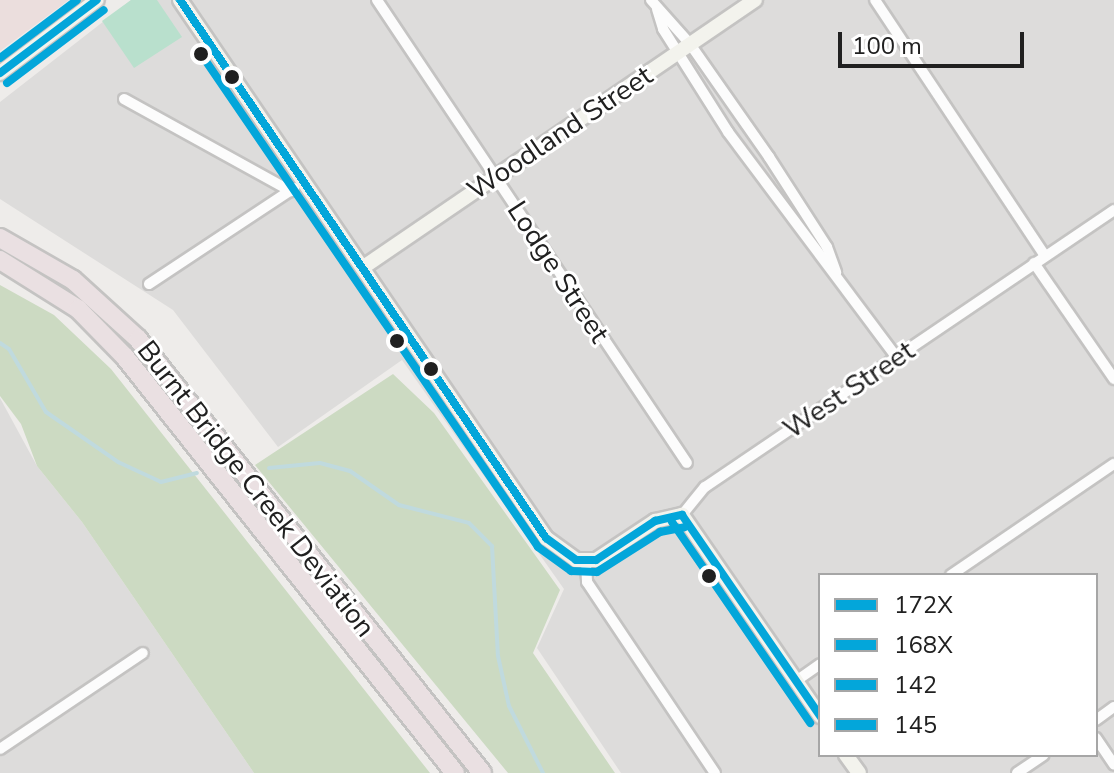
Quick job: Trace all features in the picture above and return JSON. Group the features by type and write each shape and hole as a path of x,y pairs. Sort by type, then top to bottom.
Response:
{"highway":[{"name":"Burnt Bridge Creek Deviation","path":"0,238 73,280 138,339 482,773"},
{"name":"Burnt Bridge Creek Deviation","path":"0,260 78,309 125,357 455,773"}],"street":[{"path":"0,73 97,0"},
{"path":"180,0 297,186 365,266 381,299 546,538 560,552 586,562 587,582 715,773"},
{"name":"Lodge Street","path":"377,0 687,463"},
{"name":"Woodland Street","path":"365,266 755,0"},
{"path":"875,0 1045,256"},
{"path":"654,5 827,247 837,273"},
{"path":"684,49 814,252 837,273 897,358"},
{"path":"124,99 297,186"},
{"path":"149,284 297,186"},
{"name":"West Street","path":"586,562 605,557 655,521 682,515 705,487 1114,210"},
{"path":"1034,263 1114,379"},
{"path":"954,573 1114,464"},
{"path":"682,515 818,713"},
{"path":"0,749 143,653"},
{"path":"796,681 818,665"},
{"path":"1098,741 1114,765"},
{"path":"1017,773 1041,757"}],"shaded area":[{"path":"0,0 69,0 0,51"},
{"path":"131,0 1114,0 1114,773 621,773 537,648 564,589 402,360 278,447 173,310 0,199 0,102"},
{"path":"0,398 37,466 82,522 254,773 0,773"}],"green space":[{"path":"131,0 157,0 182,37 134,68 102,21"},
{"path":"0,285 54,315 111,369 430,773 254,773 82,522 37,466 21,424 0,396"},
{"path":"393,374 434,413 560,590 533,653 615,773 508,773 255,465"}],"waterway":[{"path":"0,343 9,349 46,412 118,462 161,482 197,473"},
{"path":"269,468 320,463 350,471 399,505 469,523 492,546 498,656 509,706 543,773"}],"transit line":[{"name":"145","path":"0,58 77,0"},
{"name":"172X","path":"0,73 97,0"},
{"name":"172X","path":"180,0 546,538 576,560 596,560 655,521 682,515"},
{"name":"142","path":"7,83 104,10"},
{"name":"168X","path":"201,54 538,547 571,571 597,572 660,532 685,527"},
{"name":"172X","path":"682,515 818,713"},
{"name":"168X","path":"672,522 810,723"}]}
